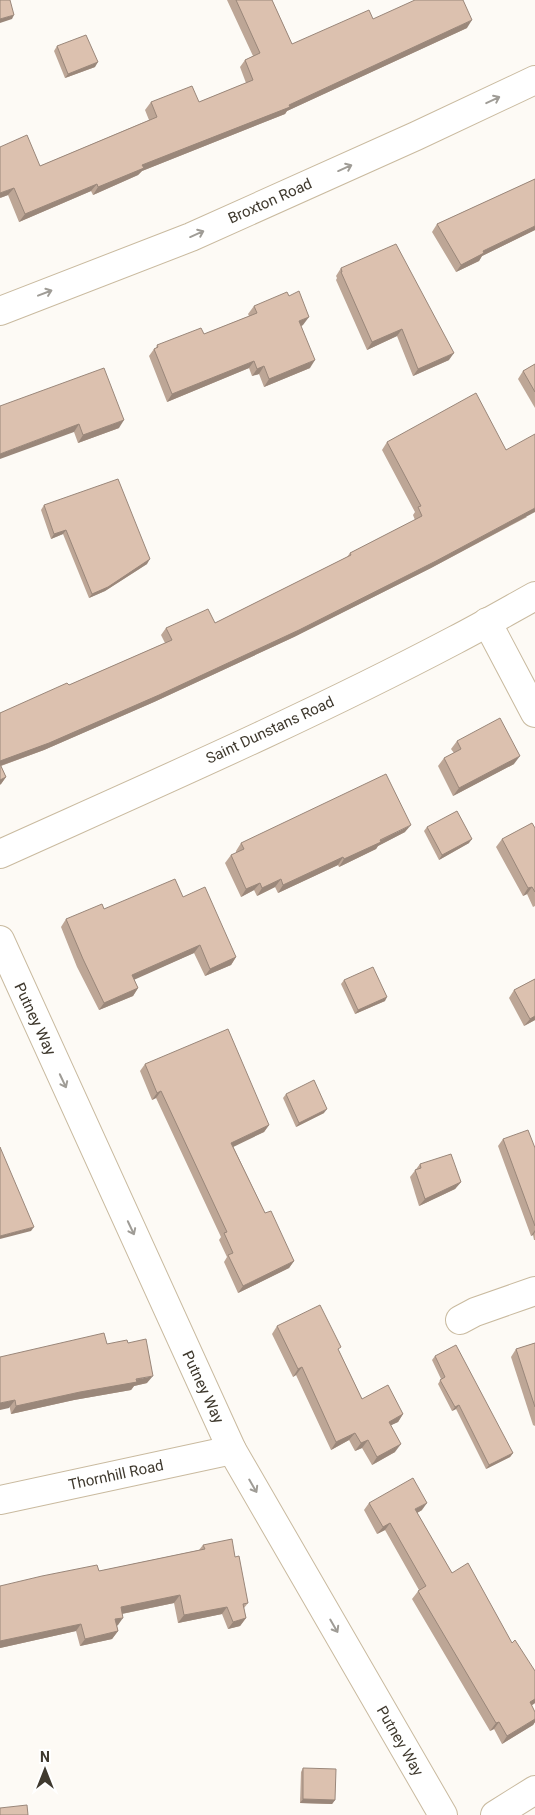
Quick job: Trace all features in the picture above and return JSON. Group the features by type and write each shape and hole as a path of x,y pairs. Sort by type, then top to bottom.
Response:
{"street":[{"name":"Broxton Road","path":"0,311 190,237 416,136 535,80"},
{"name":"Saint Dunstans Road","path":"0,854 208,760 363,687 535,596"},
{"path":"488,622 535,713"},
{"name":"Putney Way","path":"0,940 232,1450 443,1815"},
{"path":"460,1320 475,1312 535,1291"},
{"name":"Thornhill Road","path":"0,1500 232,1450"},
{"path":"495,1815 535,1790"}],"building":[{"path":"0,0 10,0 14,15 0,19"},
{"path":"236,0 272,0 292,44 369,10 373,19 415,0 463,0 472,20 289,105 290,107 142,165 144,168 98,187 97,184 25,214 14,188 0,193 0,147 27,135 40,166 157,117 151,102 192,86 199,102 253,80 245,60 260,53"},
{"path":"86,35 98,62 68,74 57,46"},
{"path":"535,179 535,226 483,251 484,253 461,265 437,224"},
{"path":"396,244 454,353 418,369 402,329 372,342 341,272 341,268"},
{"path":"299,291 309,317 299,321 315,360 269,379 264,366 257,369 254,361 172,394 154,349 158,347 157,345 201,328 204,334 257,313 254,306 287,292 289,296"},
{"path":"535,364 535,392 523,371"},
{"path":"104,368 124,420 83,435 79,424 0,454 0,406"},
{"path":"476,393 506,450 535,434 535,508 436,561 299,630 159,695 49,743 0,761 0,713 172,640 166,628 208,609 215,623 351,555 350,553 422,516 418,507 421,506 387,442"},
{"path":"118,479 150,559 108,587 92,594 66,530 54,534 44,505"},
{"path":"500,718 520,756 459,788 444,758 461,749 457,741"},
{"path":"0,764 6,777 0,780"},
{"path":"386,774 411,825 380,840 381,842 344,859 343,857 283,885 281,879 262,888 260,883 246,889 231,855 244,849 241,843"},
{"path":"457,811 472,839 442,855 427,827"},
{"path":"532,823 535,828 535,892 532,887 528,888 502,839"},
{"path":"175,879 183,897 205,887 236,957 210,969 200,945 132,975 138,988 104,1003 66,919 102,904 104,909"},
{"path":"373,967 387,997 358,1010 344,980"},
{"path":"535,979 535,1016 530,1019 514,990"},
{"path":"228,1029 269,1125 231,1143 265,1213 271,1211 294,1261 243,1286 228,1255 233,1253 224,1233 227,1232 161,1091 157,1093 145,1064"},
{"path":"314,1080 327,1109 299,1123 286,1094"},
{"path":"528,1130 535,1148 535,1226 503,1139"},
{"path":"0,1147 34,1227 0,1236"},
{"path":"451,1154 461,1182 425,1199 415,1170 421,1168 420,1164"},
{"path":"320,1305 341,1347 338,1349 362,1399 388,1385 403,1414 389,1422 401,1444 377,1457 368,1440 361,1443 355,1433 336,1442 302,1367 298,1369 277,1326"},
{"path":"104,1333 107,1344 127,1340 128,1343 146,1339 153,1376 136,1379 137,1382 16,1406 15,1400 0,1403 0,1357"},
{"path":"535,1343 535,1407 516,1349"},
{"path":"456,1345 513,1453 489,1465 459,1405 455,1407 440,1380 445,1377 435,1356"},
{"path":"413,1478 427,1503 415,1509 452,1573 468,1563 512,1643 515,1640 535,1671 535,1699 530,1702 535,1712 535,1719 507,1736 499,1722 496,1723 418,1591 426,1586 390,1523 383,1527 369,1503"},
{"path":"232,1539 235,1557 239,1556 248,1603 243,1604 246,1618 233,1622 227,1607 184,1615 180,1595 121,1607 123,1618 115,1619 118,1631 85,1639 81,1624 0,1641 0,1586 97,1565 99,1571 205,1549 203,1545"},
{"path":"303,1768 336,1769 335,1800 303,1799"},
{"path":"27,1805 28,1815 0,1815 0,1808"}]}
